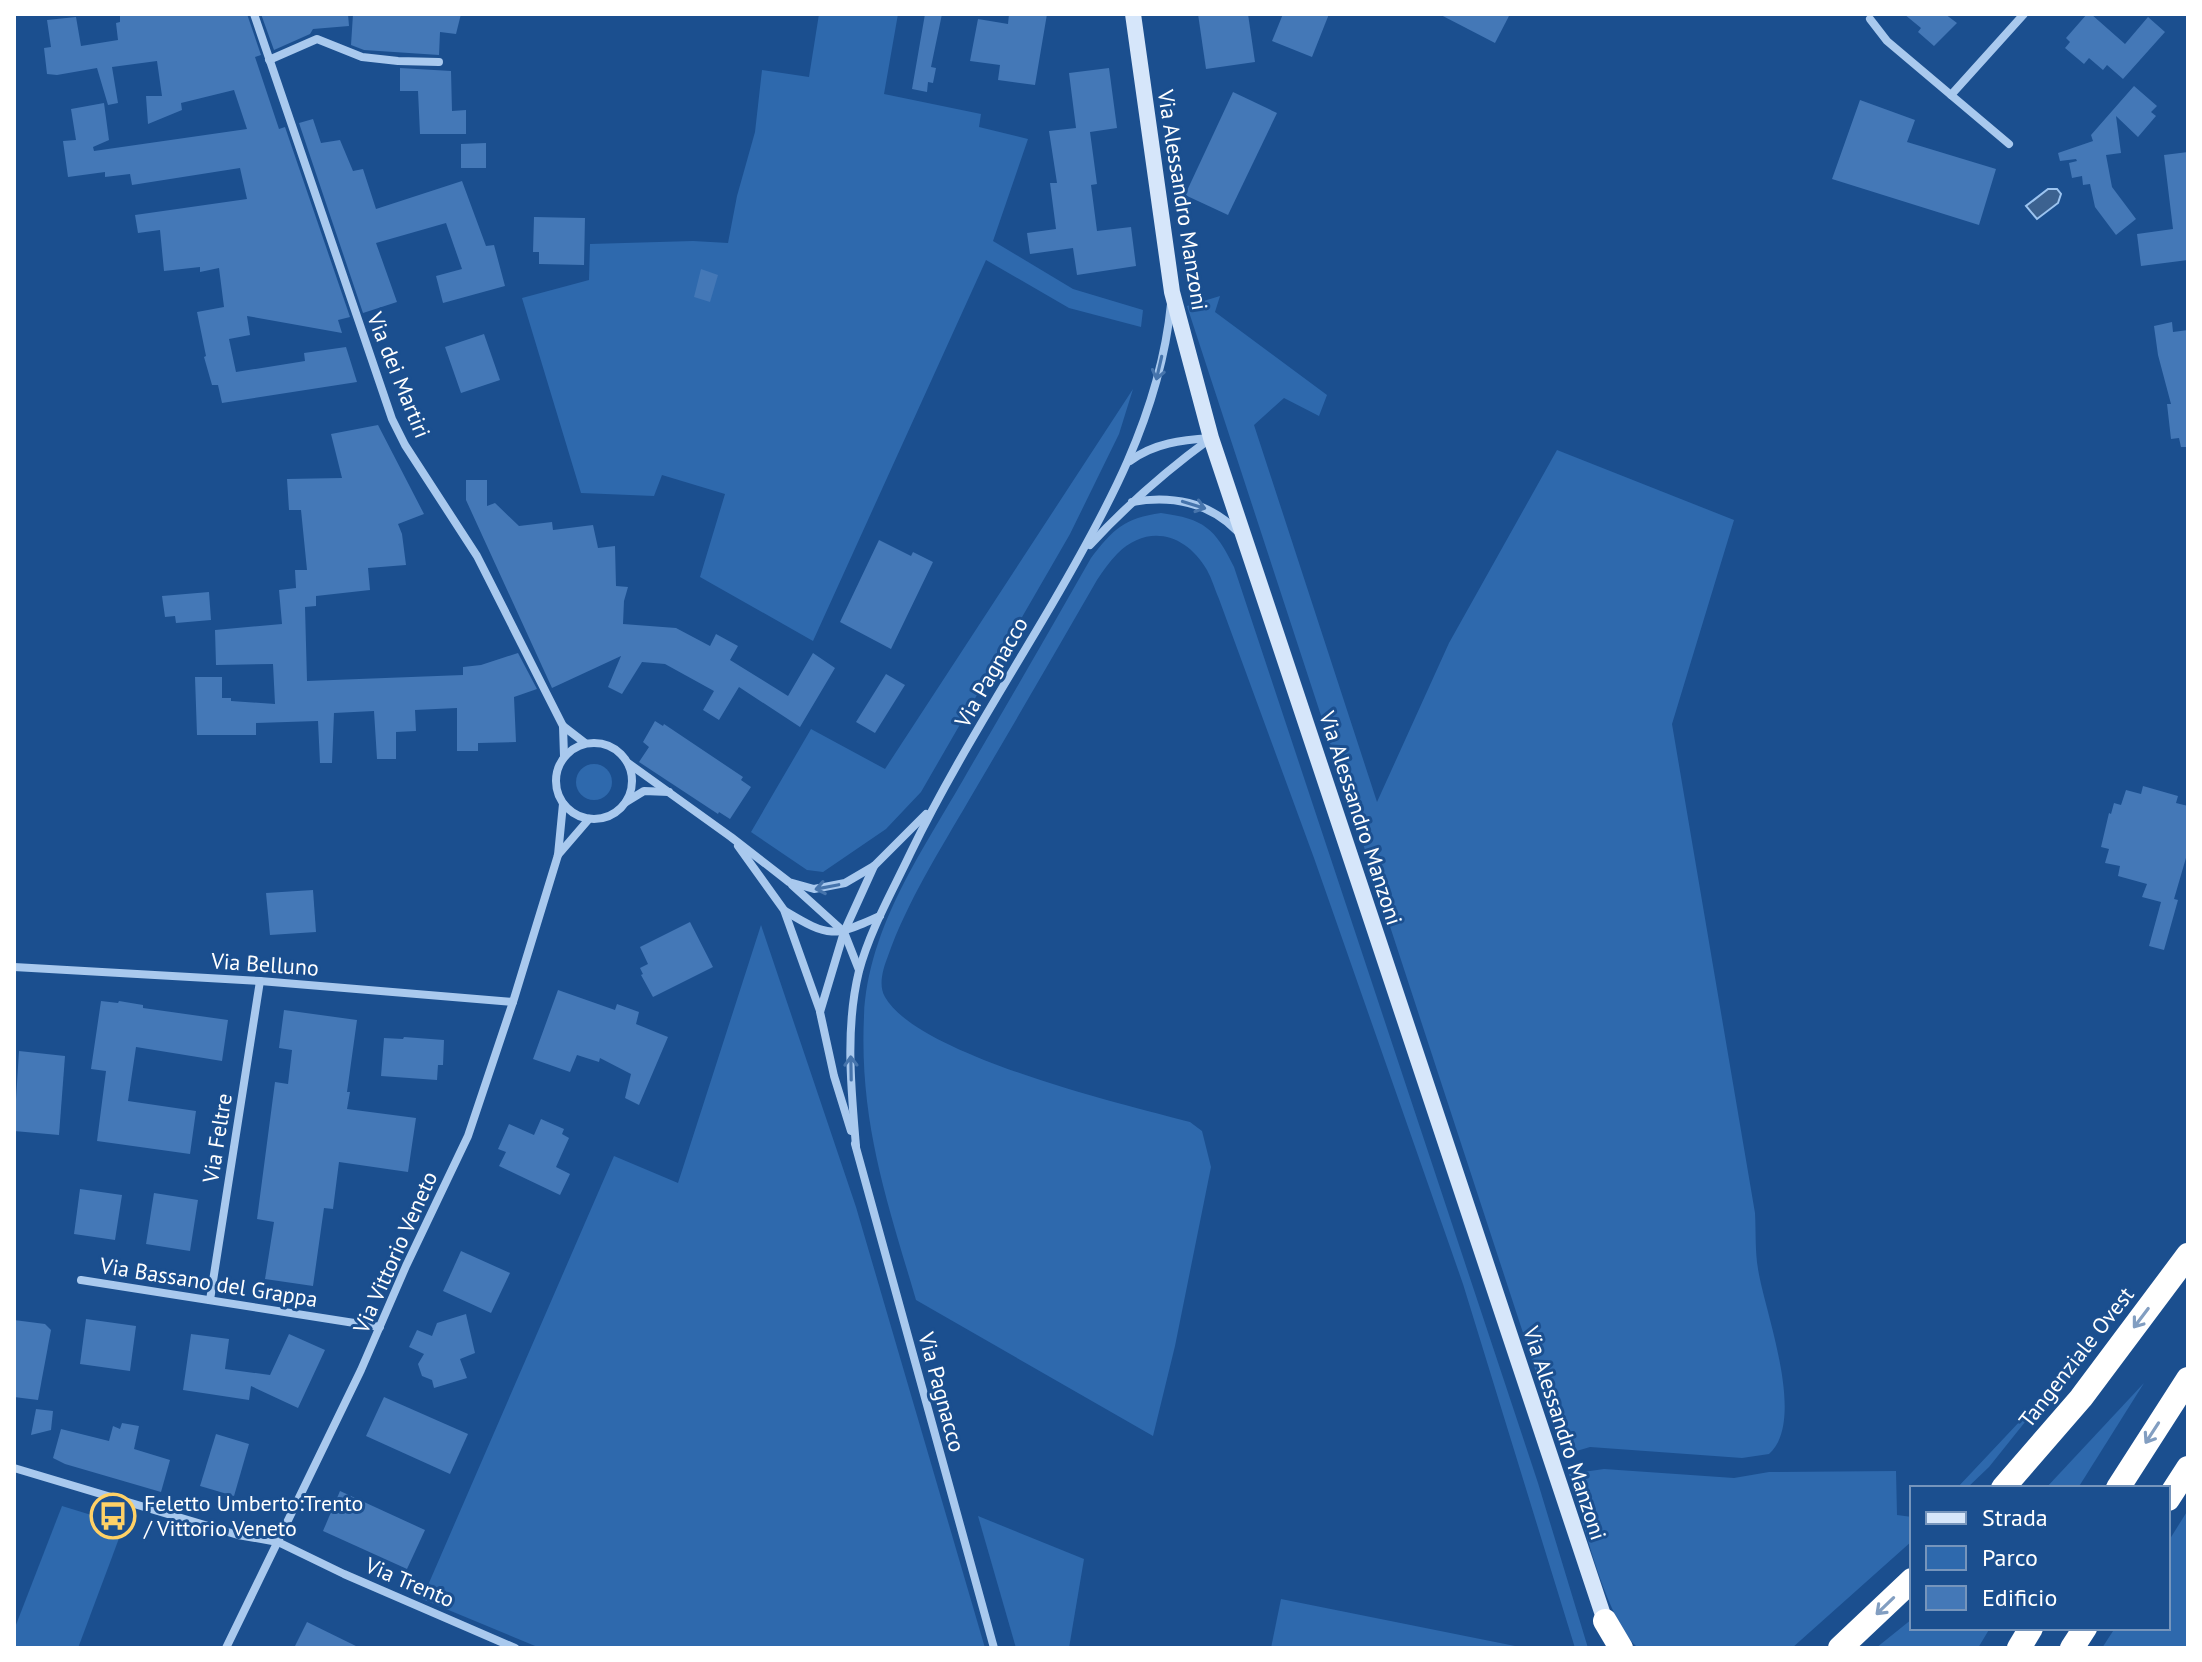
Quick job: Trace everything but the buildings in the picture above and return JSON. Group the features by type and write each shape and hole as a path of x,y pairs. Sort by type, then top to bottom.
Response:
{"highway":[{"name":"Tangenziale Ovest","path":"2005,1486 2081,1398 2188,1255"},
{"path":"2119,1486 2188,1379"},
{"path":"2170,1496 2188,1468"},
{"path":"1837,1648 1910,1582"},
{"path":"1605,1621 1606,1648"},
{"path":"1605,1621 1621,1648"},
{"path":"2019,1648 2030,1630"},
{"path":"2072,1648 2084,1630"}],"street":[{"name":"Via dei Martiri","path":"254,14 392,419 405,445 477,556 563,726 564,756"},
{"name":"Via Alessandro Manzoni","path":"1133,14 1172,292 1211,438 1605,1621"},
{"path":"1951,95 2024,14"},
{"path":"1870,19 1887,41 2009,144"},
{"path":"269,60 317,39 362,57 439,62"},
{"name":"Via Pagnacco","path":"856,1146 850,1075 851,1021 859,970 880,916 932,808 1081,554 1130,461 1156,380 1168,329 1172,292"},
{"path":"1130,461 1143,451 1161,445 1211,438"},
{"name":"Via Pagnacco","path":"1081,554 1131,502 1211,438"},
{"path":"1131,502 1154,498 1206,508 1226,520 1246,540"},
{"name":"Via dei Martiri","path":"563,726 585,743"},
{"path":"626,802 632,783 628,763 610,746 598,742 585,743 564,756 557,767 557,792 563,804 579,817 610,816 644,791 670,792"},
{"name":"Via Pagnacco","path":"628,763 789,882 844,932 859,970"},
{"name":"Via Vittorio Veneto","path":"226,1648 468,1136 558,855 563,804"},
{"name":"Via Pagnacco","path":"789,882 814,889 845,883 874,866 932,808"},
{"name":"Via Vittorio Veneto","path":"558,855 589,819"},
{"name":"Via Pagnacco","path":"731,837 784,910 820,1012 834,1076 994,1648"},
{"name":"Via Pagnacco","path":"820,1012 844,932 874,866"},
{"name":"Via Pagnacco","path":"784,910 815,929 844,932"},
{"path":"844,932 880,916"},
{"name":"Via Belluno","path":"14,967 260,981 513,1002"},
{"name":"Via Feltre","path":"210,1300 260,981"},
{"name":"Via Bassano del Grappa","path":"81,1280 380,1327"},
{"name":"Via Trento","path":"14,1468 238,1535 278,1542 515,1648"}],"green space":[{"path":"819,14 898,14 884,94 981,114 979,127 1028,139 993,241 1073,289 1143,310 1141,327 1069,308 986,260 813,641 700,577 725,494 662,475 654,496 581,493 522,298 589,280 590,244 728,243 755,132 762,70 809,77"},
{"path":"1220,296 1215,312 1327,395 1319,416 1284,398 1254,425 1377,802 1449,643 1557,450 1734,520 1672,724 1755,1213 1758,1269 1784,1392 1780,1438 1769,1454 1742,1458 1590,1447 1563,1455 1187,306"},
{"path":"1133,389 1119,434 1070,534 921,792 886,829 823,872 807,870 751,832 811,729 885,769"},
{"path":"1161,513 1198,522 1214,534 1234,567 1538,1483 1588,1648 1575,1648 1463,1284 1314,858 1219,599 1209,573 1198,558 1188,548 1166,537 1141,538 1129,544 1114,557 1097,580 925,876 896,936 884,966 882,982 885,997 905,1018 937,1039 1025,1075 1190,1122 1202,1131 1211,1167 1175,1346 1153,1436 916,1300 877,1161 866,1091 864,1016 876,951 901,889 1091,558 1121,526"},
{"path":"594,764 607,769 612,782 607,795 594,800 581,795 576,782 581,769"},
{"path":"761,925 856,1207 985,1648 540,1648 422,1599 614,1156 678,1183"},
{"path":"2080,1353 1989,1467 1969,1486 1959,1486"},
{"path":"2144,1383 2079,1486 2048,1486"},
{"path":"1604,1469 1734,1478 1769,1472 1896,1471 1897,1515 1910,1517 1910,1543 1792,1648 1638,1648 1626,1634 1605,1592 1569,1474"},
{"path":"62,1506 124,1525 78,1648 14,1648 14,1630"},
{"path":"2188,1510 2188,1648 2102,1648 2114,1630 2170,1630 2170,1539"},
{"path":"978,1516 1084,1559 1069,1648 1016,1648"},
{"path":"1281,1599 1525,1648 1271,1648"},
{"path":"1910,1621 1910,1630 1989,1630 1978,1648 1876,1648"}],"shaded area":[{"path":"2048,189 2057,189 2061,194 2058,203 2037,219 2026,206"}],"place":[{"name":"Feletto Umberto:Trento / Vittorio Veneto","path":"113,1516"}]}
